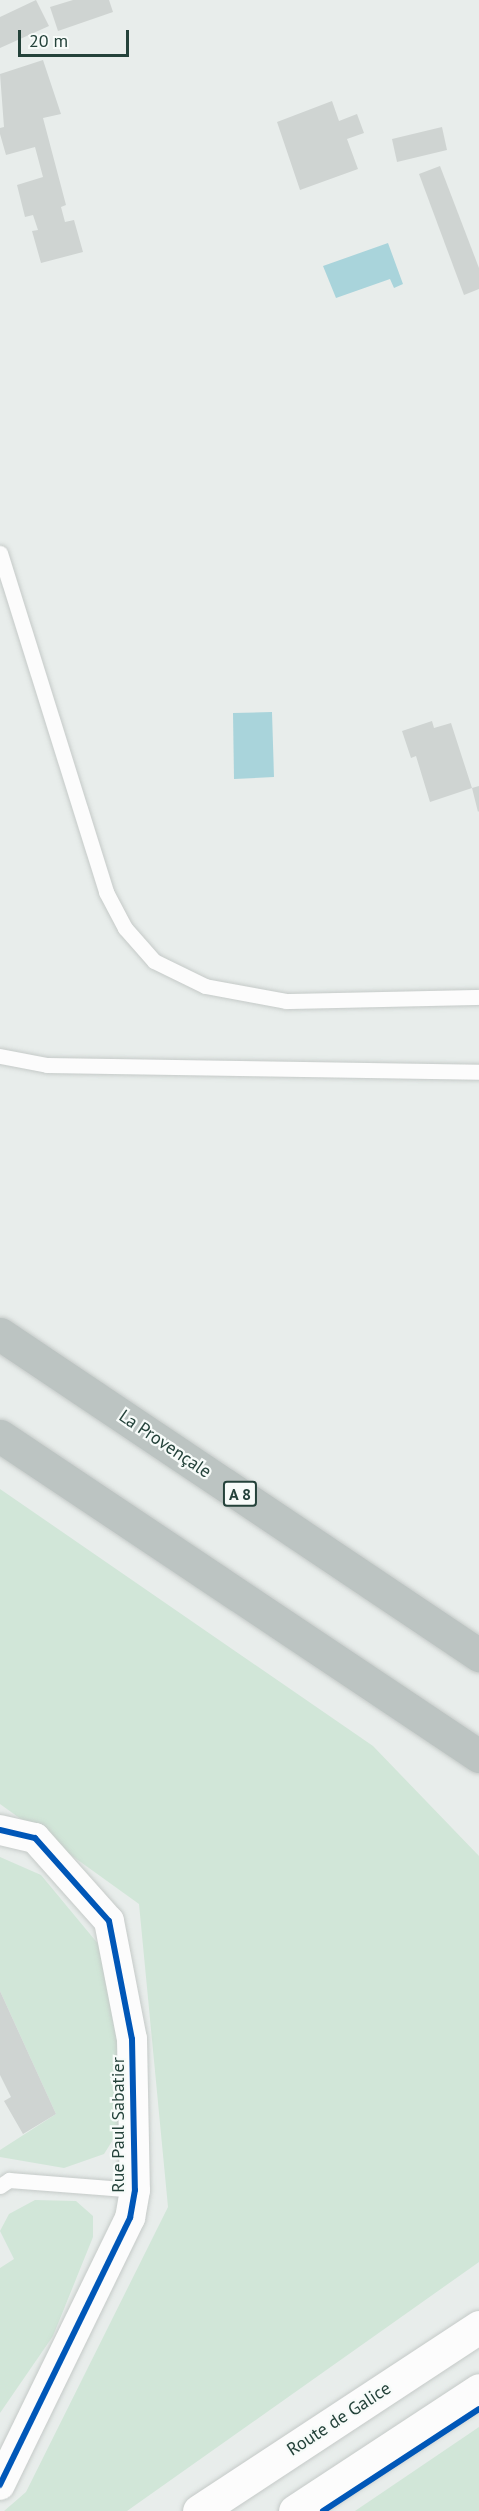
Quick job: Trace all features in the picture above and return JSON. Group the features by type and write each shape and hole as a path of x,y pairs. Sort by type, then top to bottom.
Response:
{"highway":[{"name":"La Provençale","path":"0,1334 479,1655"},
{"path":"0,1436 479,1756"}],"main road":[{"name":"Route de Galice","path":"199,2511 479,2327"},
{"path":"295,2511 479,2390"}],"street":[{"name":"Rue Paul Sabatier","path":"0,1830 35,1838 109,1921 132,2039 135,2190 130,2218 0,2485"}],"lane":[{"path":"0,553 106,892 125,928 154,961 205,986 286,1001 479,997"},
{"path":"0,1056 47,1065 479,1072"},
{"path":"0,2186 9,2180 21,2180 135,2190"}],"green space":[{"path":"0,1489 373,1746 479,1856 479,2262 127,2511 4,2511 26,2492 168,2207 139,1904 0,1804"},
{"path":"0,1857 41,1875 99,1945 120,2051 121,2127 104,2154 64,2168 0,2157 0,2150 56,2114 0,1991"},
{"path":"35,2200 76,2201 93,2216 93,2237 53,2336 0,2413 0,2268 14,2259 0,2231 9,2214"},
{"path":"479,2427 479,2511 355,2511"}],"water":[{"path":"388,243 403,284 394,288 390,279 336,298 323,266"},
{"path":"272,712 274,777 234,779 233,713"}],"building":[{"path":"36,0 49,26 0,48 0,17"},
{"path":"73,0 109,0 113,12 58,31 50,7"},
{"path":"43,60 61,114 43,118 66,205 61,207 65,222 74,220 83,252 41,263 32,231 38,230 33,215 25,217 17,185 43,177 35,147 6,155 0,134 0,128 4,127 0,74"},
{"path":"332,101 339,121 357,114 364,133 347,139 358,169 300,190 277,122"},
{"path":"442,127 447,150 397,162 392,139"},
{"path":"440,166 479,268 479,289 464,295 419,174"},
{"path":"432,721 434,728 451,723 472,788 430,802 416,756 411,758 402,731"},
{"path":"479,786 479,811 478,812 472,788"},
{"path":"0,1991 56,2114 23,2134 4,2101 11,2097 0,2075"}],"cycle path":[{"path":"0,1830 35,1838 109,1921 132,2039 135,2190 130,2218 0,2485"},
{"path":"323,2511 479,2409"}]}
